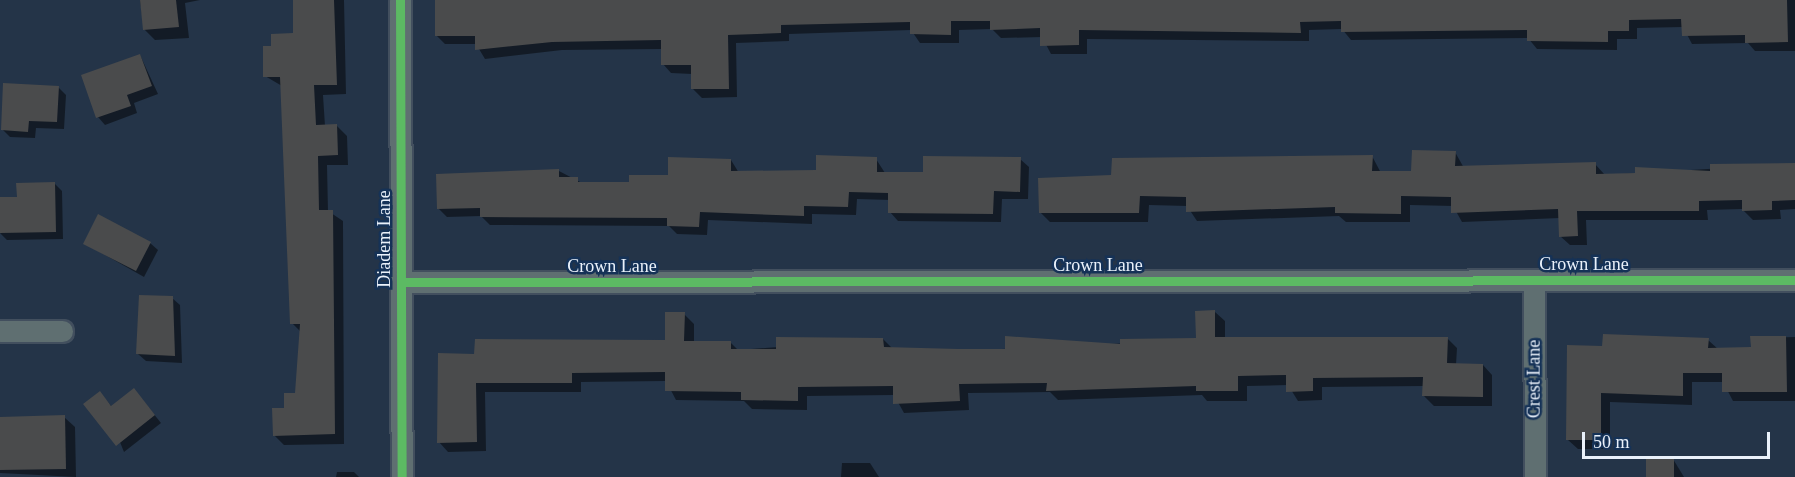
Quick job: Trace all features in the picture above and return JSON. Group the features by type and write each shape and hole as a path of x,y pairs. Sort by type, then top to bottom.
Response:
{"street":[{"name":"Diadem Lane","path":"400,0 402,477"},
{"name":"Crown Lane","path":"401,282 1795,280"},
{"name":"Crest Lane","path":"1534,281 1535,477"},
{"path":"0,331 62,331"}],"building":[{"path":"140,0 176,0 179,27 143,30"},
{"path":"293,0 334,0 337,85 314,85 316,125 337,124 338,155 318,156 319,210 333,210 335,434 273,436 272,408 284,408 284,393 295,393 300,324 290,324 280,77 263,77 263,46 271,46 271,34 293,33"},
{"path":"435,0 1787,0 1788,42 1745,43 1745,35 1682,36 1681,19 1629,20 1629,31 1608,31 1608,42 1527,41 1527,30 1341,32 1341,21 1300,22 1301,33 1079,30 1079,45 1040,46 1040,28 990,30 990,21 951,21 951,35 910,34 910,22 781,25 781,33 728,35 729,89 691,89 691,65 661,65 661,40 552,42 475,50 475,36 435,36"},
{"path":"140,54 152,86 127,95 131,106 96,118 81,75"},
{"path":"3,83 59,86 57,122 29,121 28,132 1,130"},
{"path":"1412,150 1456,151 1455,166 1596,162 1596,174 1635,173 1635,167 1710,171 1710,164 1795,163 1795,200 1772,201 1772,210 1742,211 1742,200 1699,201 1699,211 1577,211 1578,236 1559,237 1558,209 1451,213 1451,197 1401,196 1401,214 1335,213 1335,207 1186,212 1186,197 1140,196 1139,213 1039,213 1038,178 1111,175 1112,158 1373,155 1372,171 1411,171"},
{"path":"816,155 877,157 877,172 923,172 923,156 1021,157 1020,192 994,191 993,214 888,213 888,193 849,192 848,207 804,206 804,216 700,212 699,227 667,226 667,218 480,217 480,208 437,209 436,174 559,169 559,177 578,177 578,182 629,182 629,175 668,175 668,157 731,159 731,171 816,170"},
{"path":"55,182 56,232 0,233 0,197 17,197 16,183"},
{"path":"98,214 151,242 136,271 83,244"},
{"path":"139,295 173,296 175,356 136,354"},
{"path":"1215,310 1215,337 1448,337 1447,363 1483,364 1483,397 1422,396 1423,377 1313,378 1313,391 1286,392 1286,375 1238,376 1238,391 1196,391 1196,386 1046,391 1047,383 959,384 960,401 893,404 893,386 798,387 798,401 741,400 741,392 665,391 665,372 572,373 572,383 476,383 477,442 437,443 438,353 474,354 475,339 665,340 665,312 685,312 684,341 731,341 731,349 776,349 776,337 883,338 884,347 1005,349 1005,336 1120,344 1120,339 1196,338 1195,311"},
{"path":"1603,334 1709,338 1708,348 1751,347 1750,336 1786,336 1787,392 1722,392 1722,373 1683,373 1683,396 1601,393 1601,440 1566,440 1567,345 1602,346"},
{"path":"134,388 155,415 116,446 83,404 100,391 111,406"},
{"path":"65,415 66,469 0,470 0,417"},
{"path":"1646,458 1674,458 1674,477 1646,477"}],"cycle path":[{"path":"400,0 402,477"},
{"path":"401,282 1795,280"}]}
